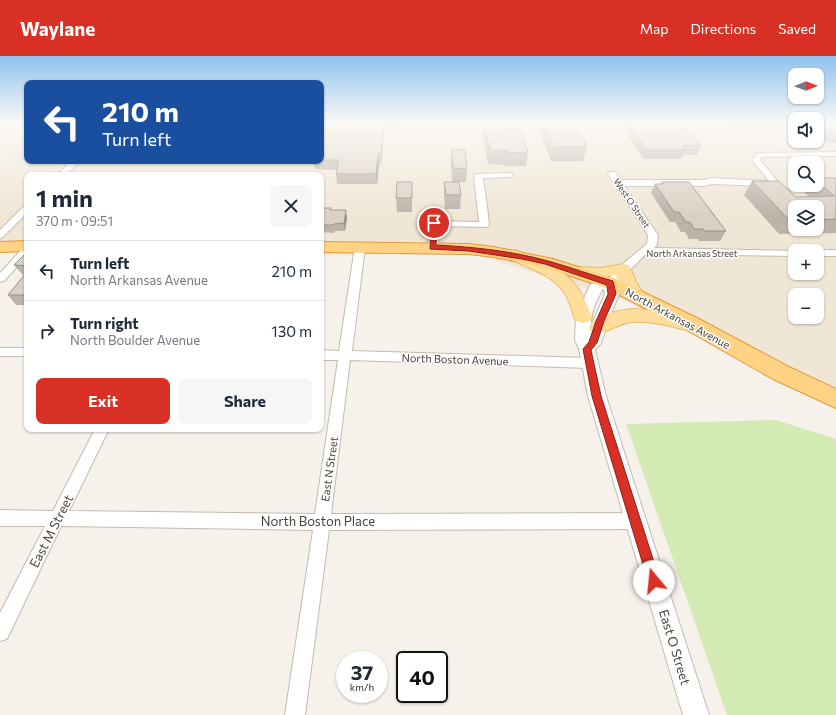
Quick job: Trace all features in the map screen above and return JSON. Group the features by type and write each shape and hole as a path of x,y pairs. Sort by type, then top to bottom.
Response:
{"highway":[{"path":"0,247 24,246"},
{"name":"North Arkansas Avenue","path":"324,247 469,248 514,255 579,272 610,283 635,295 692,324 781,373 836,399"}],"main road":[{"path":"514,255 544,268 567,284 575,294 590,322 638,315 656,316 692,324"},
{"path":"579,272 601,273 623,268 627,282 635,295"}],"street":[{"path":"619,183 704,183 712,181 775,183 756,160 760,155 779,155"},
{"path":"64,172 73,164"},
{"name":"West O Street","path":"612,174 654,235 652,244 644,251"},
{"path":"433,247 434,223 484,225 483,206 478,176 508,175"},
{"path":"0,235 24,211"},
{"name":"East N Street","path":"294,715 360,247"},
{"name":"North Arkansas Street","path":"610,283 623,268 644,251 788,253"},
{"path":"0,279 24,253"},
{"path":"824,253 836,253"},
{"path":"588,356 593,343 590,322 612,294 610,283"},
{"path":"0,352 24,352"},
{"name":"North Boston Avenue","path":"324,355 588,356"},
{"name":"East O Street","path":"588,356 596,396 696,715"},
{"name":"East M Street","path":"0,632 100,432"},
{"name":"North Boston Place","path":"0,518 322,522 636,521"}],"shaded area":[{"path":"0,155 24,155 24,164 324,164 324,155 836,155 836,403 630,302 473,254 324,255 324,172 24,172 24,254 0,253"},
{"path":"9,155 24,155 24,163 0,163"}],"green space":[{"path":"776,420 836,439 836,715 727,715 626,424"}],"building":[{"path":"324,155 378,155 376,174 336,174 339,160 324,160"},
{"path":"452,155 466,155 467,169 453,168"},
{"path":"824,178 836,178 836,219 824,220 824,200 788,200 788,219 752,181 779,181 788,189 788,192 791,192 796,197 834,196 824,187"},
{"path":"397,182 412,182 412,198 396,198"},
{"path":"444,182 459,182 461,195 446,195"},
{"path":"662,182 689,182 726,231 705,231 703,229 694,229 690,222 686,222 679,212 674,212 655,184 663,184"},
{"path":"324,208 331,208 330,210 346,210 344,223 324,225"},
{"path":"24,255 24,266 14,265"},
{"path":"24,276 24,295 8,295"}],"route":[{"path":"434,223 433,247 469,248 522,257 547,263 610,283 612,294 600,321 593,343 587,349 596,396 654,581"}]}
